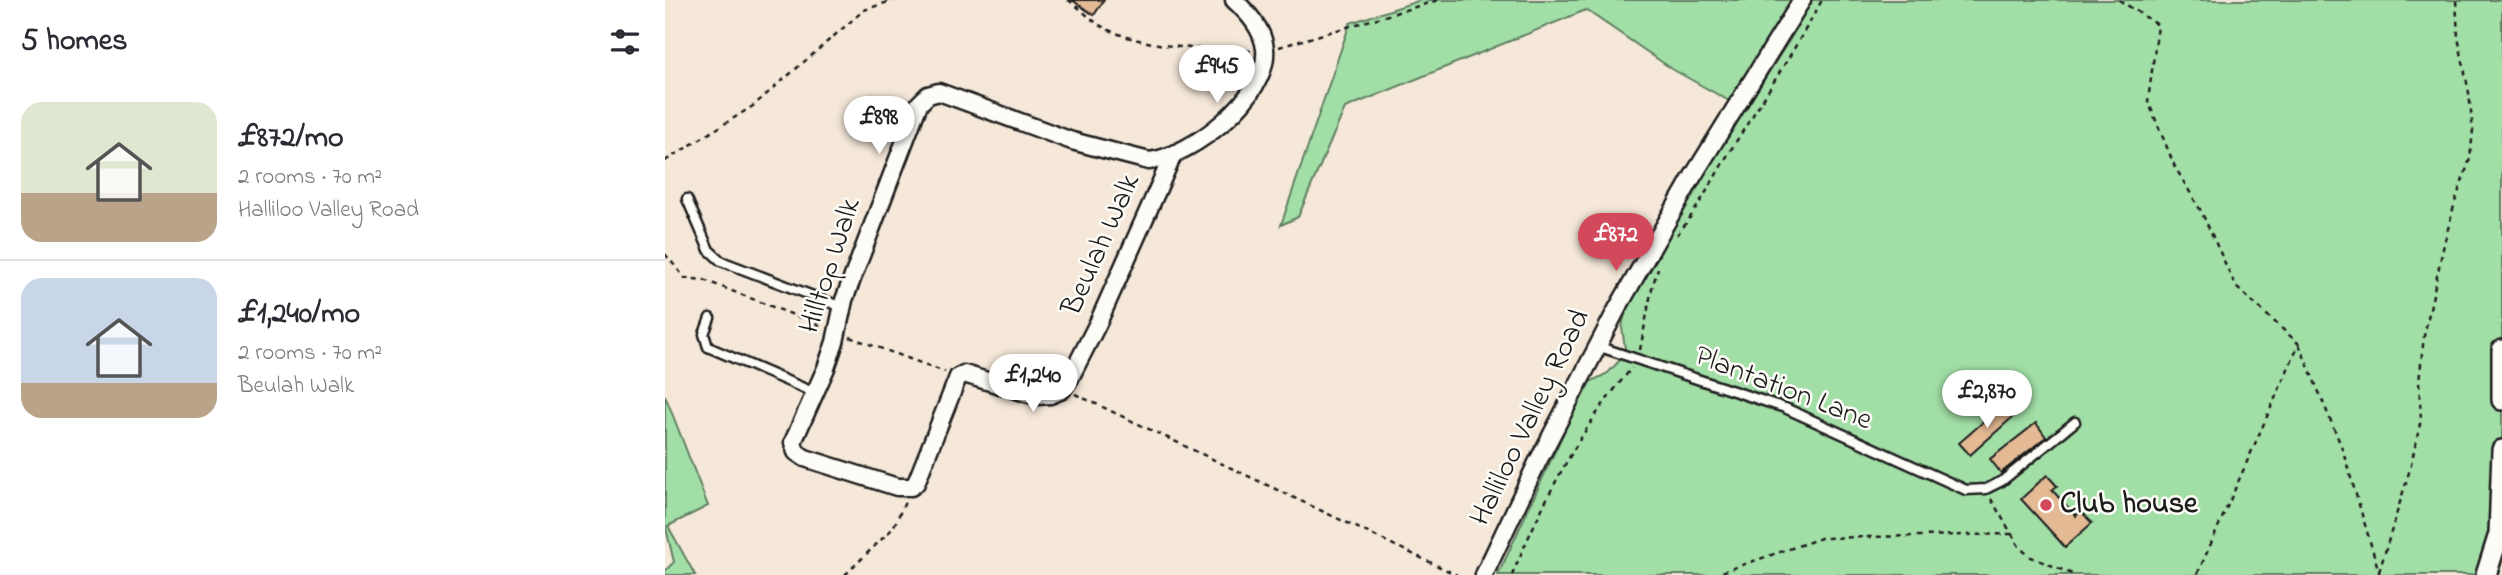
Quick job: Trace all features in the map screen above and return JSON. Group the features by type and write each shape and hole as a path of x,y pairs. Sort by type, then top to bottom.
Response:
{"street":[{"path":"1173,155 1235,113 1264,64 1265,51 1258,28 1234,0"},
{"name":"Halliloo Valley Road","path":"1484,575 1597,346 1693,176 1802,0"},
{"name":"Hilltop Walk","path":"911,487 897,487 805,458 796,452 793,442 826,368 842,307 919,104 928,96 939,92 1072,141 1149,161 1173,155"},
{"name":"Beulah Walk","path":"1062,390 1098,323 1173,155"},
{"path":"2502,350 2502,400"},
{"path":"911,487 916,483 958,377 964,374 1036,396 1050,396 1062,390"},
{"path":"2486,575 2499,534 2502,450"}],"lane":[{"path":"687,199 709,250 721,261 842,307"},
{"path":"710,318 704,334 708,347 815,393"},
{"name":"Plantation Lane","path":"1597,346 1785,408 1966,490 1986,489"},
{"path":"1986,489 2002,481 2075,422"}],"path":[{"path":"665,161 753,106 864,10 894,0"},
{"path":"1068,0 1098,24 1151,43 1216,50 1265,51 1439,0"},
{"path":"1672,242 1694,214 1787,64 1822,0"},
{"path":"2119,0 2158,25 2148,101 2175,167 2201,211 2235,287 2299,344 2342,448 2379,573"},
{"path":"2379,573 2410,469 2421,420 2419,382 2424,336 2444,244 2470,159 2473,130 2458,37 2456,0"},
{"path":"665,254 685,278 704,280 958,377"},
{"path":"1511,575 1538,513 1583,434 1614,389 1638,361 1651,288 1659,264"},
{"path":"2197,575 2299,344"},
{"path":"1062,390 1457,575"},
{"path":"845,575 893,527 911,487"},
{"path":"1986,489 2020,548 2031,557 2075,575"},
{"path":"1713,575 1821,538 2012,534"}],"green space":[{"path":"1421,0 1793,0 1731,102 1672,69 1586,10 1345,108 1298,217 1281,225 1350,23"},
{"path":"1811,0 2502,0 2502,561 2498,575 1498,575 1586,384 1608,373 1620,360 1625,349 1622,327 1625,313 1650,265 1696,185 1794,33"},
{"path":"665,395 708,506 668,526 695,575 665,575 665,571 674,562 665,524"}],"building":[{"path":"1072,0 1104,0 1094,15"},
{"path":"872,95 885,100 876,122 864,117"},
{"path":"2004,404 2014,416 1970,455 1959,443"},
{"path":"2036,423 2046,437 2001,473 1990,459"},
{"name":"Club house","path":"2047,475 2057,486 2052,490 2076,516 2081,511 2092,523 2065,547 2021,499"}],"place":[{"name":"Club house","path":"2046,505"}]}
